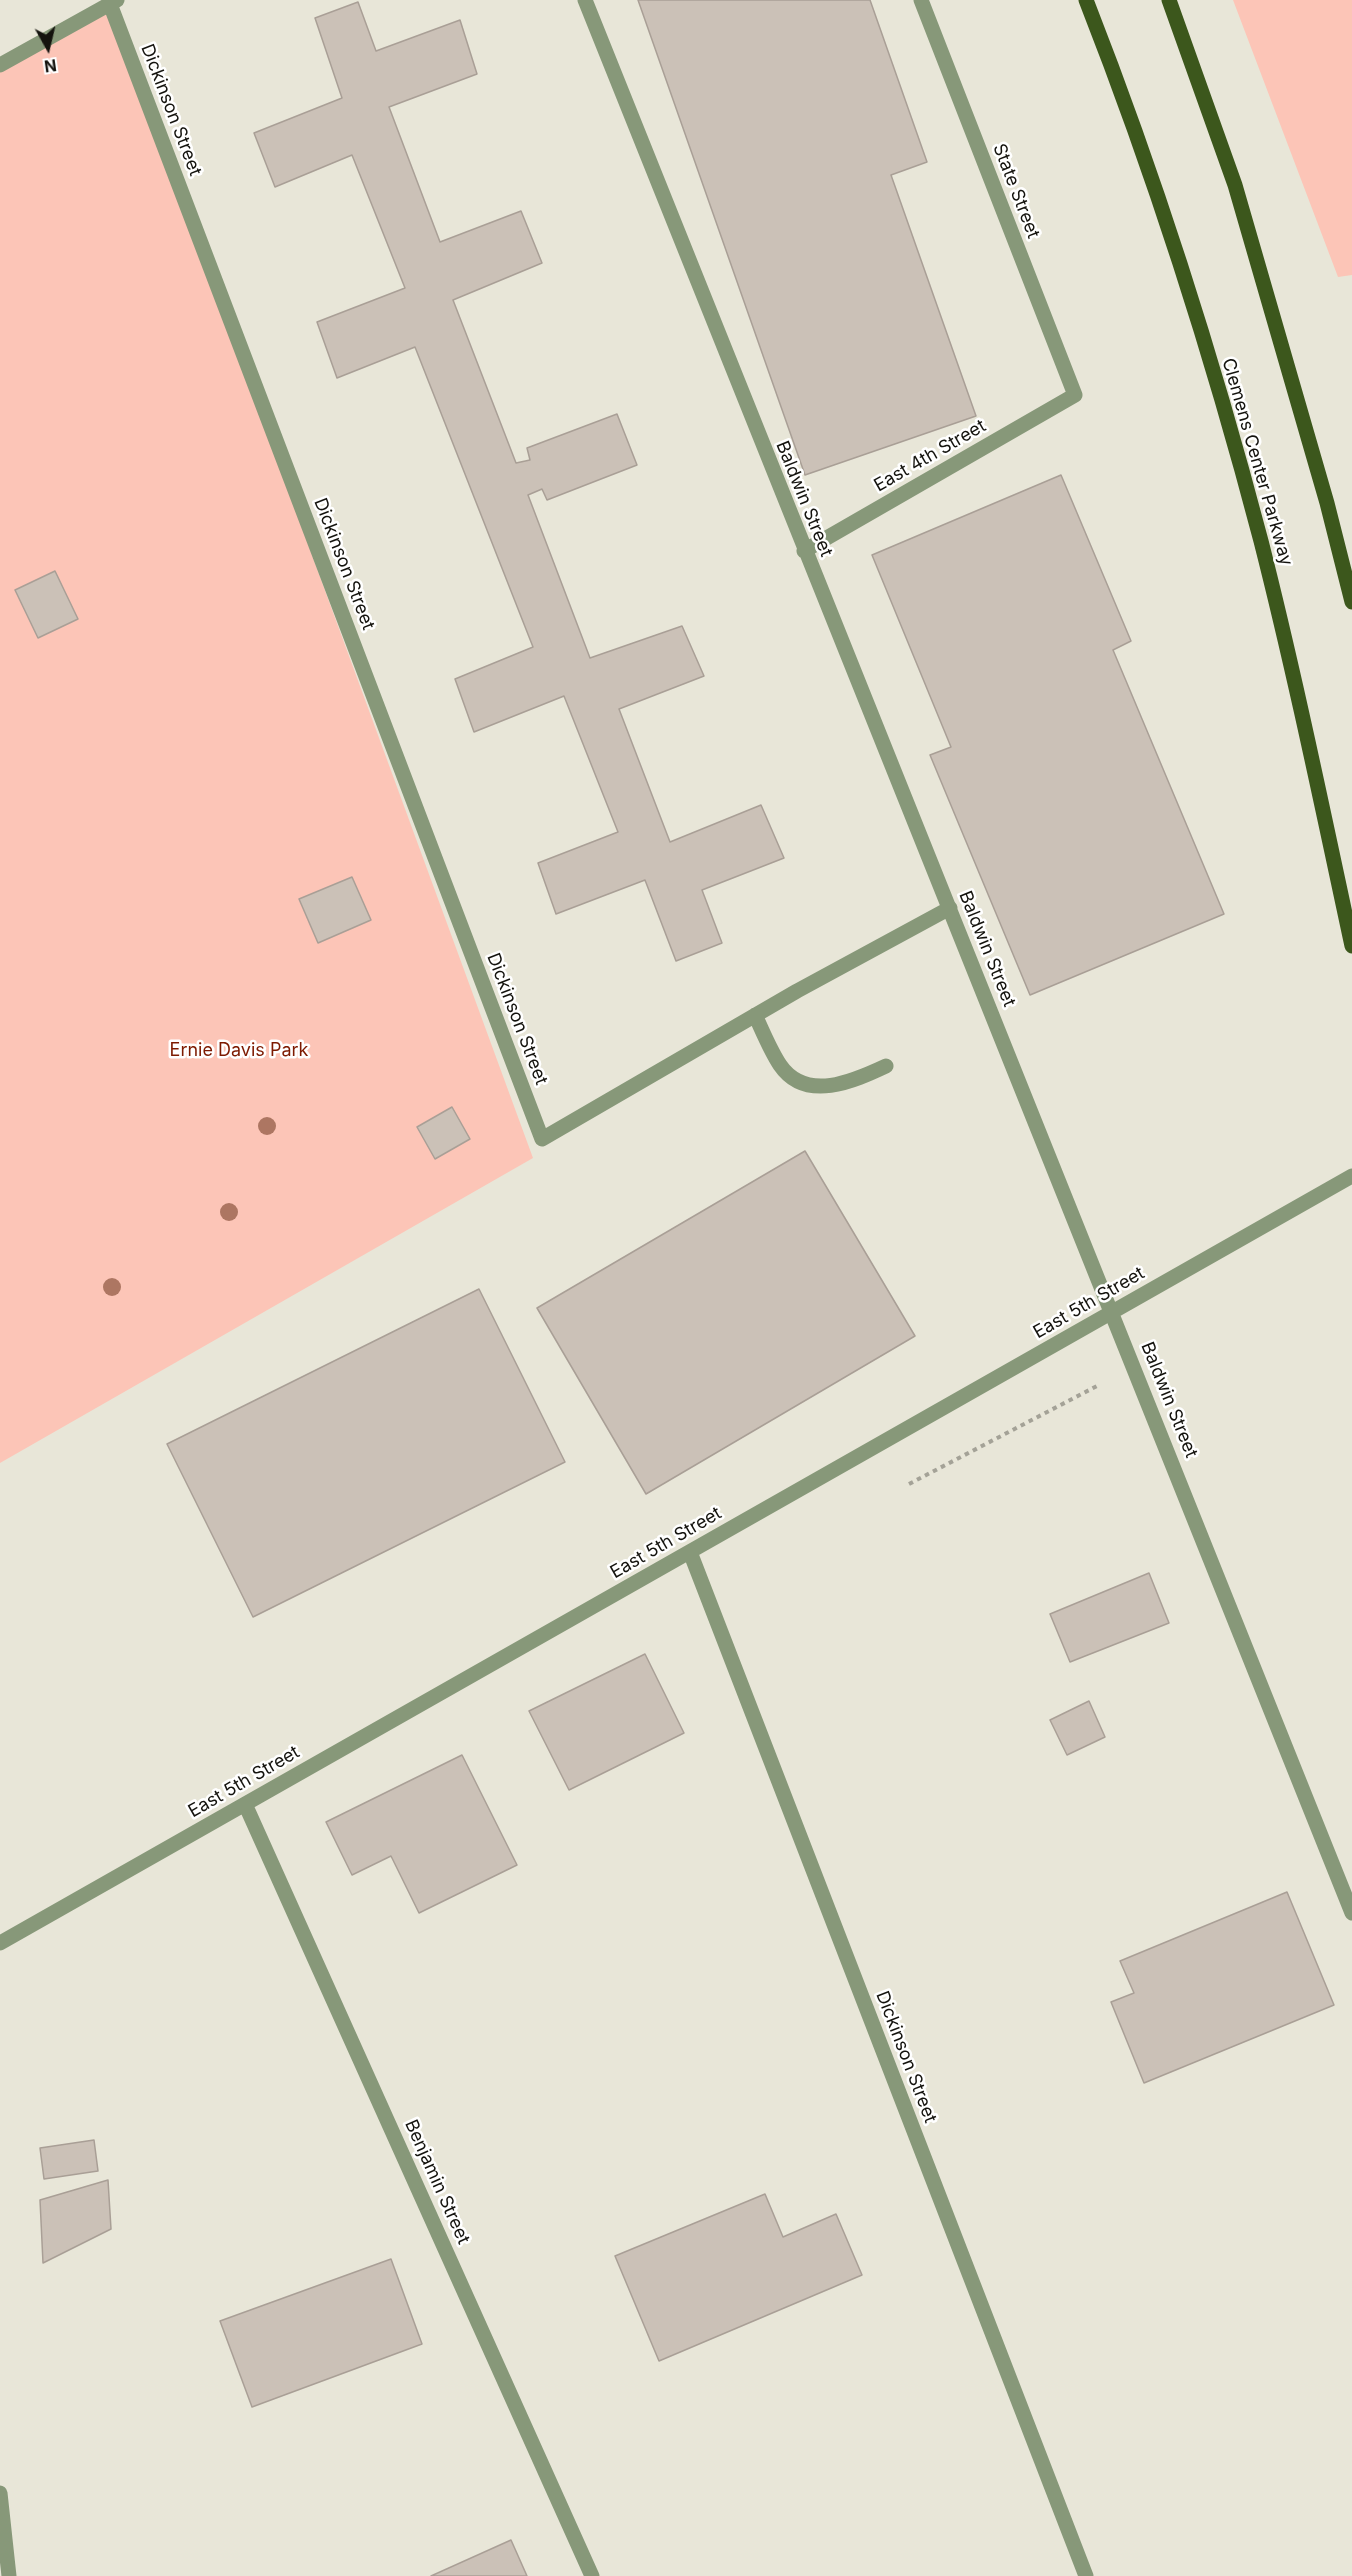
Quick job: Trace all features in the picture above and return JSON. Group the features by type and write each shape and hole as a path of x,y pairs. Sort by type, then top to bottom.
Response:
{"main road":[{"name":"Clemens Center Parkway","path":"1086,0 1149,166 1260,541 1313,764 1352,946"},
{"path":"1169,0 1234,185 1323,491 1352,602"}],"street":[{"name":"Baldwin Street","path":"585,0 804,551 1113,1311 1352,1913"},
{"name":"State Street","path":"921,0 1075,395"},
{"path":"0,65 114,2"},
{"name":"Dickinson Street","path":"114,2 542,1139 755,1016"},
{"name":"East 4th Street","path":"804,551 1075,395"},
{"path":"886,1066 853,1081 823,1088 796,1080 781,1067 755,1016 950,909"},
{"name":"East 5th Street","path":"0,1943 1352,1176"},
{"name":"Dickinson Street","path":"690,1552 1086,2576"},
{"name":"Benjamin Street","path":"245,1804 592,2576"},
{"path":"0,2493 9,2576"}],"path":[{"path":"909,1484 1097,1386"}],"green space":[{"path":"1233,0 1352,0 1352,275 1338,277"},
{"name":"Ernie Davis Park","path":"110,4 533,1158 0,1463 0,65"}],"building":[{"path":"638,0 870,0 927,162 891,175 976,416 805,475"},
{"path":"358,2 376,51 460,20 477,74 389,107 440,242 521,211 542,263 453,300 516,463 530,460 527,448 617,414 637,465 547,500 542,489 528,495 590,658 682,626 704,676 619,709 670,842 761,805 784,858 702,890 722,943 676,961 645,880 556,914 538,863 618,832 564,696 474,732 455,679 533,647 415,347 337,378 317,322 405,288 352,155 275,187 254,133 342,98 315,18"},
{"path":"1061,475 1131,641 1113,650 1224,914 1030,995 930,755 951,747 872,555"},
{"path":"55,571 78,619 38,638 15,590"},
{"path":"352,877 371,920 318,943 299,899"},
{"path":"452,1107 470,1139 435,1159 417,1127"},
{"path":"805,1151 915,1336 646,1494 537,1308"},
{"path":"479,1289 565,1462 253,1617 167,1444"},
{"path":"1149,1573 1169,1623 1070,1662 1050,1614"},
{"path":"645,1654 684,1733 569,1790 529,1711"},
{"path":"1089,1701 1105,1737 1067,1755 1050,1720"},
{"path":"462,1755 517,1865 419,1913 391,1856 352,1875 326,1822"},
{"path":"1287,1892 1334,2005 1144,2083 1111,2002 1134,1993 1120,1961"},
{"path":"94,2140 98,2171 44,2179 40,2148"},
{"path":"108,2180 111,2229 43,2263 40,2200"},
{"path":"765,2194 783,2237 836,2214 862,2275 659,2361 615,2256"},
{"path":"391,2259 422,2344 252,2407 220,2321"},
{"path":"511,2540 527,2576 431,2576"}]}
